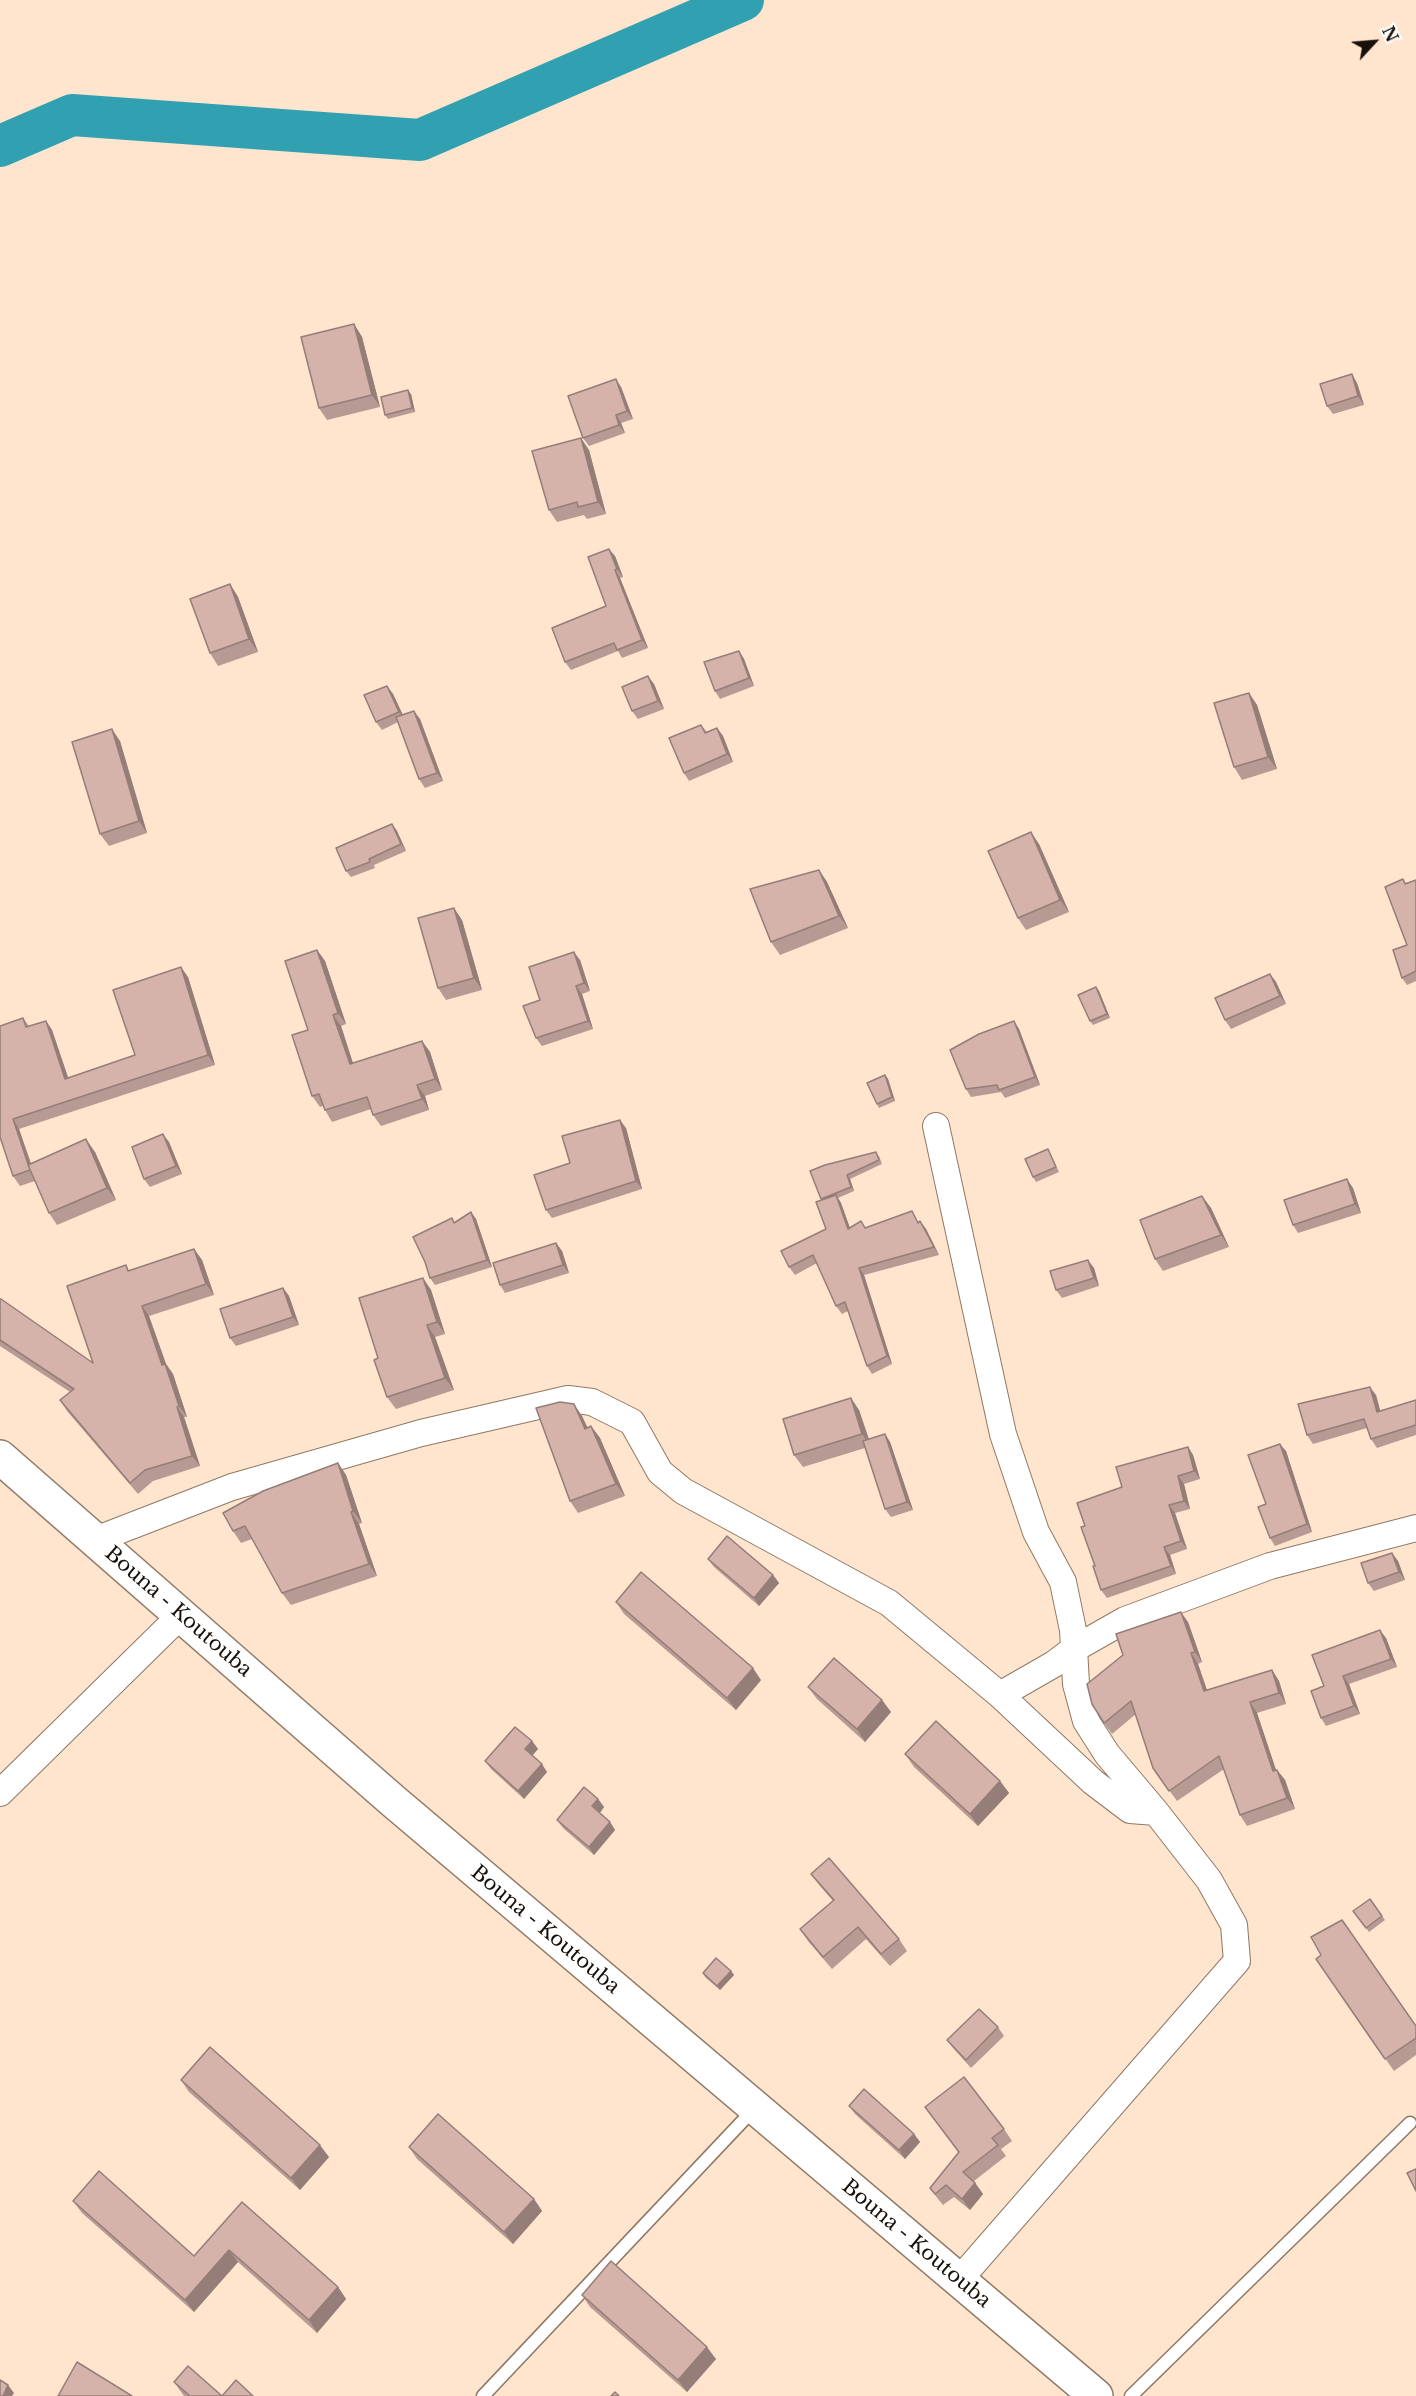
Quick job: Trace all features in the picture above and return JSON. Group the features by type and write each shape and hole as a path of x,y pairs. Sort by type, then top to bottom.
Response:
{"main road":[{"name":"Bouna - Koutouba","path":"0,1457 392,1800 1096,2396"}],"street":[{"path":"936,1126 1003,1434 1036,1533 1063,1582 1072,1630 1076,1684 1086,1721 1107,1754 1209,1880 1234,1925 1237,1961 959,2280"},
{"path":"95,1540 231,1486 420,1433 568,1399 592,1402 632,1422 660,1472 683,1491 889,1603 1000,1695 1093,1782 1130,1809 1156,1812"},
{"path":"1000,1695 1125,1620 1270,1566 1416,1528"},
{"path":"0,1793 181,1615"}],"lane":[{"path":"483,2396 755,2109"},
{"path":"1131,2396 1410,2123"}],"building":[{"path":"354,324 372,395 319,408 301,337"},
{"path":"1352,374 1358,396 1327,406 1320,384"},
{"path":"616,379 627,411 616,415 619,425 583,438 568,396"},
{"path":"408,390 412,408 385,415 381,397"},
{"path":"581,438 598,502 578,507 577,502 549,510 532,451"},
{"path":"609,549 642,640 617,650 614,643 565,662 552,628 606,606 588,557"},
{"path":"230,584 249,639 210,653 190,599"},
{"path":"739,651 749,678 715,691 704,662"},
{"path":"648,676 658,701 632,711 622,687"},
{"path":"387,686 399,712 376,722 364,695"},
{"path":"1249,693 1268,757 1234,767 1214,703"},
{"path":"414,711 437,773 419,779 396,717"},
{"path":"701,725 705,733 717,728 727,754 684,773 669,738"},
{"path":"112,729 139,821 100,834 72,742"},
{"path":"392,824 401,844 369,859 370,862 346,871 336,848"},
{"path":"1031,832 1060,900 1018,918 988,851"},
{"path":"819,870 839,916 771,942 750,889"},
{"path":"1403,879 1405,884 1416,880 1416,971 1402,978 1393,950 1407,945 1385,887"},
{"path":"454,908 474,978 438,988 418,918"},
{"path":"317,950 338,1013 333,1015 350,1064 422,1041 435,1079 417,1085 422,1099 373,1115 367,1097 325,1110 319,1094 312,1096 292,1035 308,1030 285,961"},
{"path":"574,952 584,983 576,986 588,1021 536,1038 523,1006 540,1000 529,967"},
{"path":"181,967 208,1055 13,1119 30,1170 13,1176 0,1137 0,1026 23,1018 26,1027 46,1021 65,1079 135,1055 113,990"},
{"path":"1270,974 1280,996 1225,1020 1215,998"},
{"path":"1096,987 1107,1014 1090,1021 1078,995"},
{"path":"1014,1021 1035,1077 999,1090 997,1085 966,1089 950,1050 979,1034"},
{"path":"885,1075 892,1097 877,1104 867,1083"},
{"path":"620,1120 636,1181 546,1210 534,1175 570,1163 562,1136"},
{"path":"163,1134 176,1166 144,1179 132,1147"},
{"path":"86,1139 107,1188 49,1213 28,1165"},
{"path":"1048,1149 1056,1167 1033,1177 1025,1159"},
{"path":"876,1152 879,1160 847,1175 851,1187 821,1199 810,1171"},
{"path":"1347,1179 1355,1204 1293,1225 1284,1200"},
{"path":"836,1195 848,1229 861,1221 865,1228 912,1211 934,1247 859,1268 887,1356 867,1366 845,1302 836,1306 813,1255 789,1267 781,1251 826,1229 816,1202"},
{"path":"1202,1196 1221,1235 1155,1259 1140,1220"},
{"path":"471,1212 487,1260 430,1278 413,1237 452,1218 454,1223"},
{"path":"556,1243 563,1265 500,1285 493,1263"},
{"path":"194,1249 206,1284 142,1306 179,1406 177,1407 192,1456 145,1470 130,1483 60,1400 74,1389 0,1340 0,1299 93,1363 67,1286 126,1265 128,1271"},
{"path":"1088,1260 1094,1278 1056,1290 1050,1271"},
{"path":"423,1278 437,1322 427,1325 445,1378 387,1397 374,1360 378,1358 359,1298"},
{"path":"283,1288 293,1317 230,1338 220,1309"},
{"path":"1370,1387 1377,1412 1416,1400 1416,1425 1371,1439 1364,1419 1307,1435 1298,1404"},
{"path":"851,1398 862,1434 794,1455 783,1419"},
{"path":"560,1402 574,1404 585,1429 591,1426 616,1484 570,1501 536,1408"},
{"path":"885,1434 907,1502 885,1509 863,1441"},
{"path":"1280,1444 1307,1524 1270,1538 1258,1507 1266,1504 1248,1455"},
{"path":"1188,1447 1194,1471 1178,1476 1184,1501 1169,1505 1181,1541 1164,1547 1171,1566 1101,1590 1081,1527 1085,1526 1077,1503 1122,1487 1116,1467"},
{"path":"338,1463 353,1511 351,1512 369,1564 282,1593 245,1526 233,1531 223,1513 263,1491"},
{"path":"727,1536 773,1575 754,1598 708,1559"},
{"path":"1392,1553 1399,1572 1368,1583 1361,1563"},
{"path":"641,1572 753,1668 727,1698 616,1602"},
{"path":"1181,1612 1195,1652 1191,1653 1204,1691 1272,1670 1279,1693 1250,1702 1273,1771 1277,1770 1287,1798 1240,1815 1219,1756 1169,1791 1153,1768 1131,1701 1104,1723 1092,1704 1087,1684 1123,1655 1116,1634"},
{"path":"1380,1630 1391,1659 1343,1676 1354,1706 1321,1718 1311,1691 1324,1686 1312,1655"},
{"path":"834,1658 882,1700 857,1729 808,1687"},
{"path":"936,1721 1000,1781 970,1814 905,1754"},
{"path":"515,1727 532,1741 525,1749 542,1764 518,1791 485,1761"},
{"path":"584,1787 598,1799 592,1806 610,1822 589,1847 557,1820"},
{"path":"829,1858 899,1939 881,1954 858,1927 823,1957 800,1929 834,1900 811,1874"},
{"path":"1370,1899 1382,1916 1366,1928 1353,1911"},
{"path":"1342,1920 1416,2026 1416,2038 1385,2059 1316,1959 1321,1955 1311,1937"},
{"path":"716,1958 731,1971 717,1986 703,1973"},
{"path":"979,2009 998,2027 966,2060 947,2040"},
{"path":"210,2047 320,2145 291,2178 181,2080"},
{"path":"964,2077 1004,2129 992,2138 998,2145 963,2172 975,2183 962,2199 946,2185 935,2194 930,2188 959,2152 925,2107"},
{"path":"864,2089 914,2134 899,2150 849,2106"},
{"path":"438,2114 534,2199 504,2232 409,2147"},
{"path":"1416,2169 1416,2191 1407,2173"},
{"path":"99,2171 194,2256 242,2202 338,2287 309,2320 229,2250 185,2300 73,2201"},
{"path":"611,2261 707,2347 678,2380 582,2295"},
{"path":"77,2362 132,2396 58,2396"},
{"path":"188,2366 222,2396 190,2396 174,2382"},
{"path":"0,2380 8,2385 3,2396 0,2396"},
{"path":"236,2380 253,2396 222,2396"}],"waterway":[{"path":"0,146 72,115 420,140 743,0"}]}
